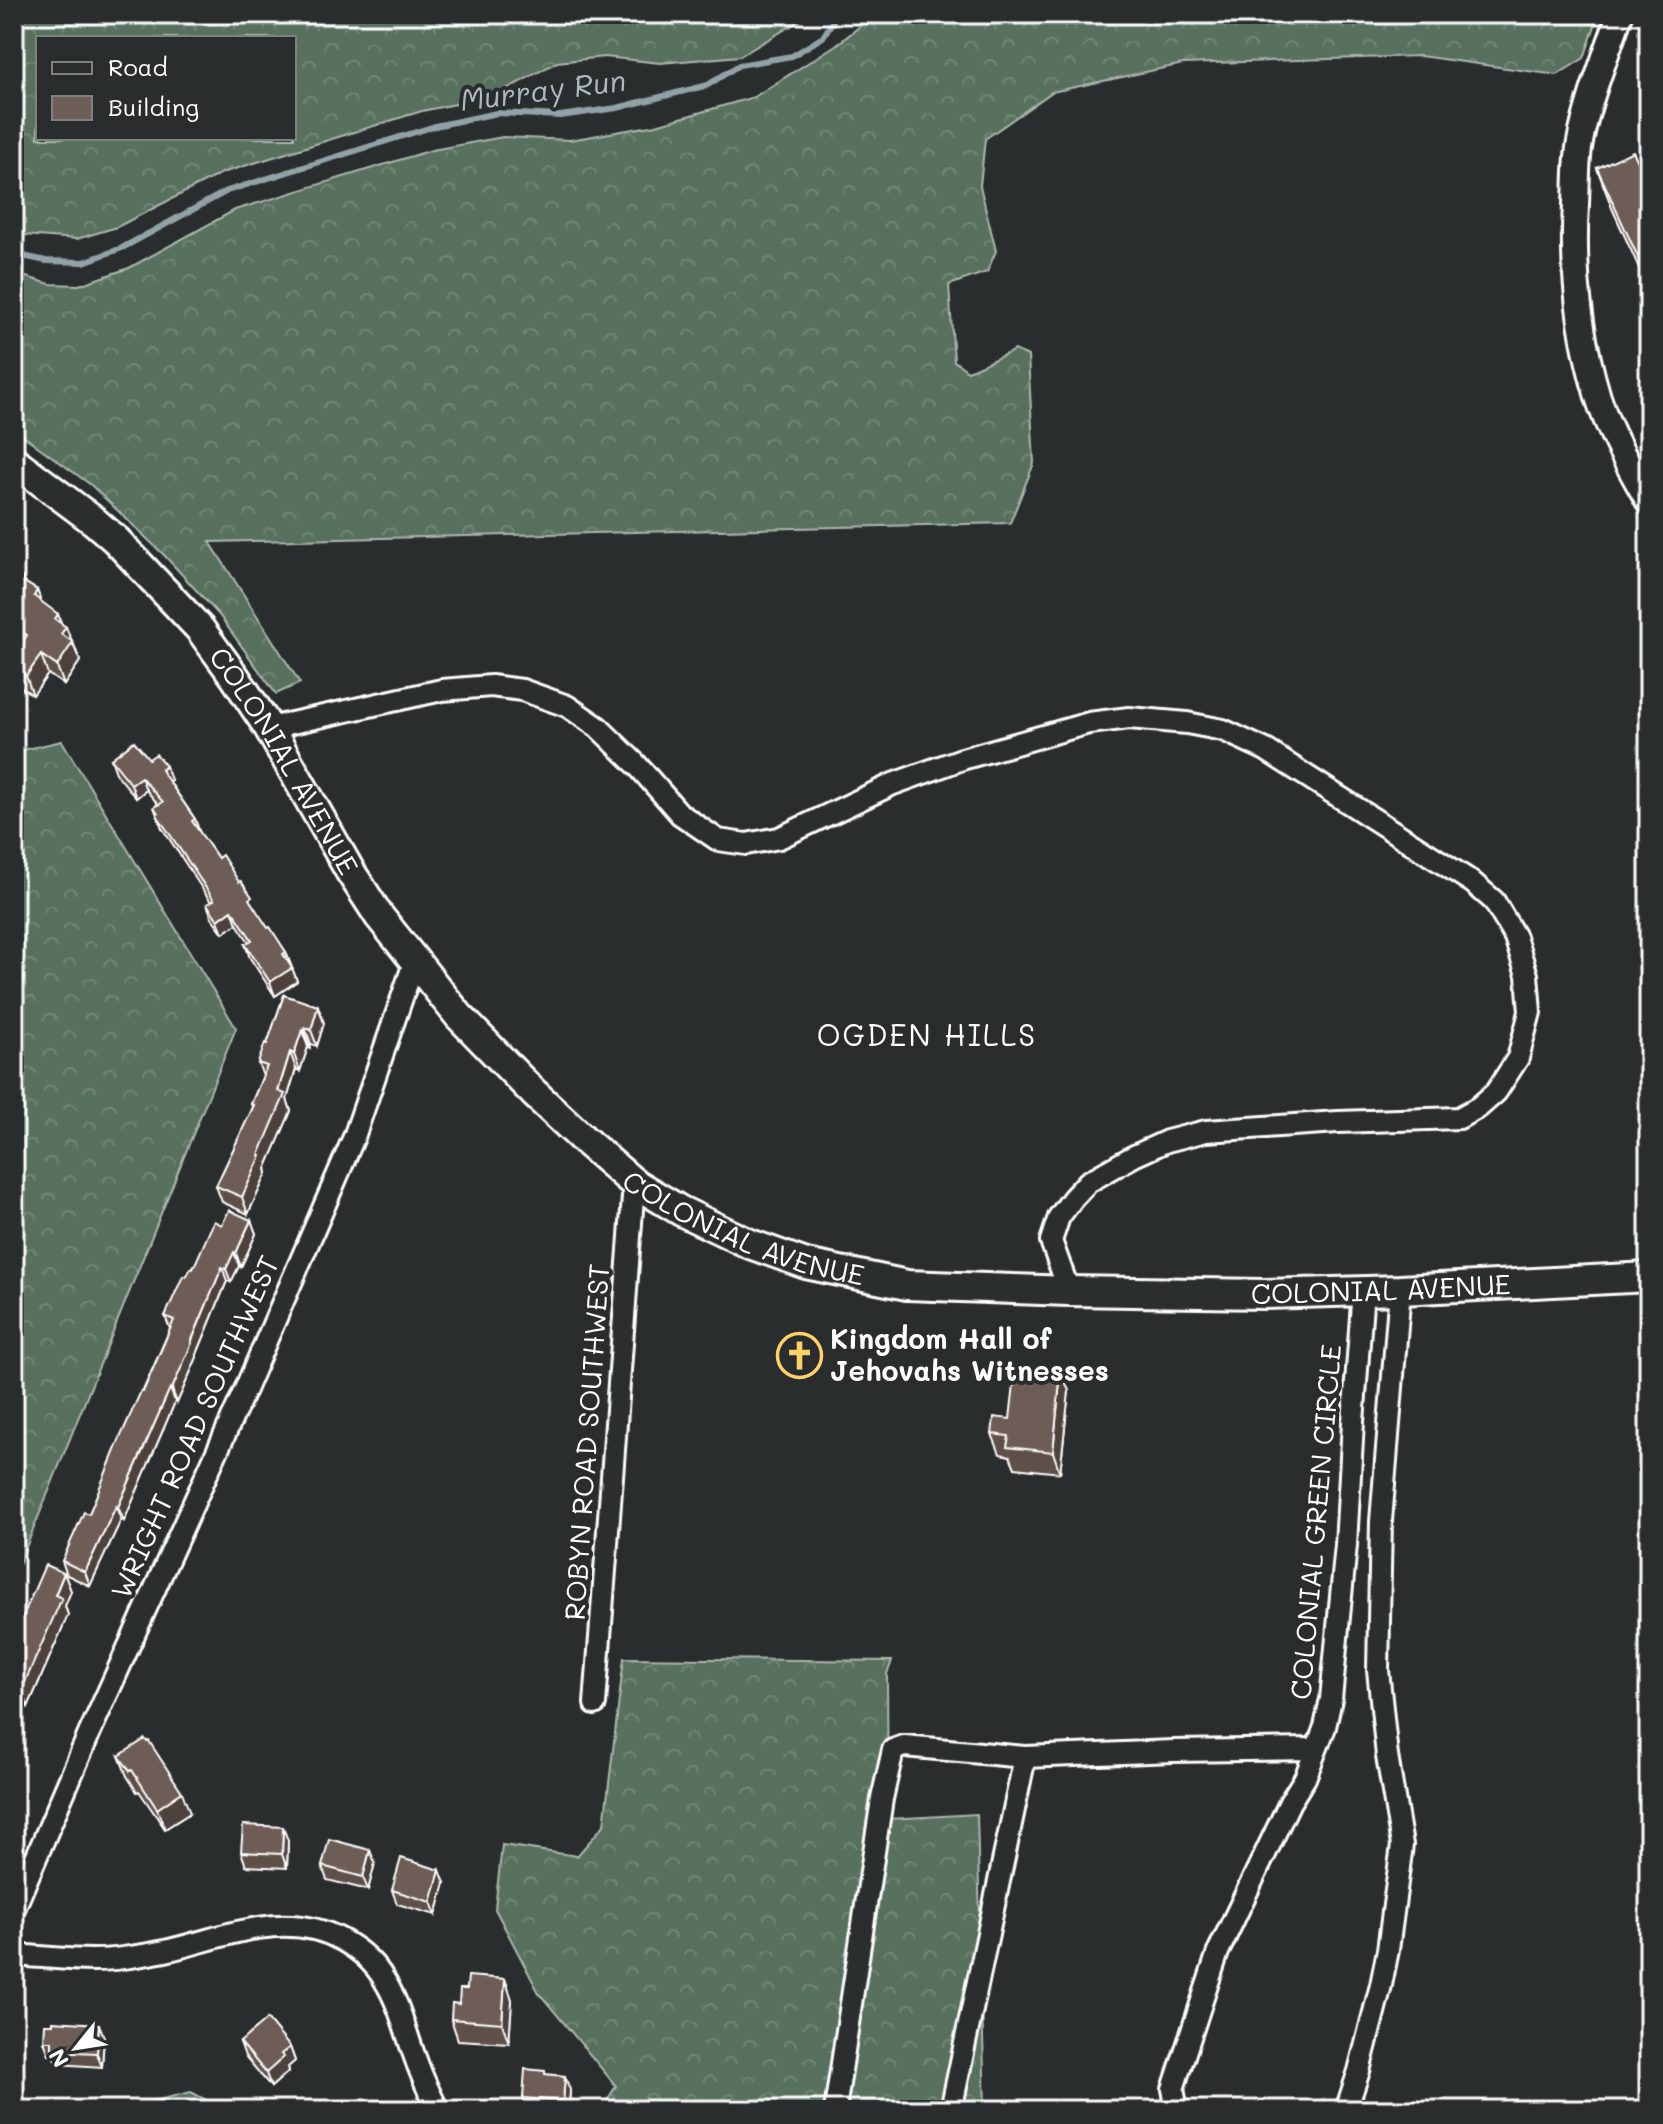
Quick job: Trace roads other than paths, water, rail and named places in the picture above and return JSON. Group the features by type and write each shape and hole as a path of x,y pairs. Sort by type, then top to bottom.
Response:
{"main road":[{"name":"COLONIAL AVENUE","path":"14,461 94,521 200,629 269,728 379,916 459,1016 583,1139 634,1183 681,1211 736,1237 806,1264 907,1285 1265,1294 1649,1277"}],"street":[{"path":"1620,14 1584,121 1579,146 1575,277 1583,339 1599,400 1629,467 1649,502"},
{"path":"269,728 442,690 491,686 522,690 567,706 598,727 680,814 718,840 746,844 779,838 893,784 962,759 1089,723 1129,718 1187,723 1223,730 1266,750 1472,882 1494,901 1515,937 1527,975 1530,1012 1518,1058 1496,1092 1479,1107 1459,1118 1206,1131 1167,1141 1134,1156 1088,1182 1059,1217 1051,1241 1069,1291"},
{"name":"WRIGHT ROAD SOUTHWEST","path":"14,1909 354,1137 414,963"},
{"name":"ROBYN ROAD SOUTHWEST","path":"595,1704 634,1183"},
{"name":"COLONIAL GREEN CIRCLE","path":"1177,2110 1173,2089 1218,1952 1290,1802 1305,1778 1325,1727 1331,1699 1346,1545 1363,1290"},
{"path":"1346,2110 1381,1985 1402,1845 1387,1756 1378,1670 1381,1521 1400,1290"},
{"path":"835,2110 882,1799 893,1750 904,1746 1025,1757 1315,1749"},
{"path":"951,2110 1025,1757"},
{"path":"14,1955 101,1960 120,1958 164,1951 272,1925 305,1927 333,1935 373,1963 385,1981 398,2005 425,2086 438,2110"},
{"path":"1164,2110 1173,2089"}],"waterway":[{"name":"Murray Run","path":"14,258 23,256 46,261 84,262 122,248 227,191 435,126 497,113 560,116 617,108 708,85 739,65 792,56 823,37 837,14"}],"place":[{"name":"Kingdom Hall of Jehovahs Witnesses","path":"799,1355"}],"district":[{"name":"OGDEN HILLS","path":"927,1036"}]}
